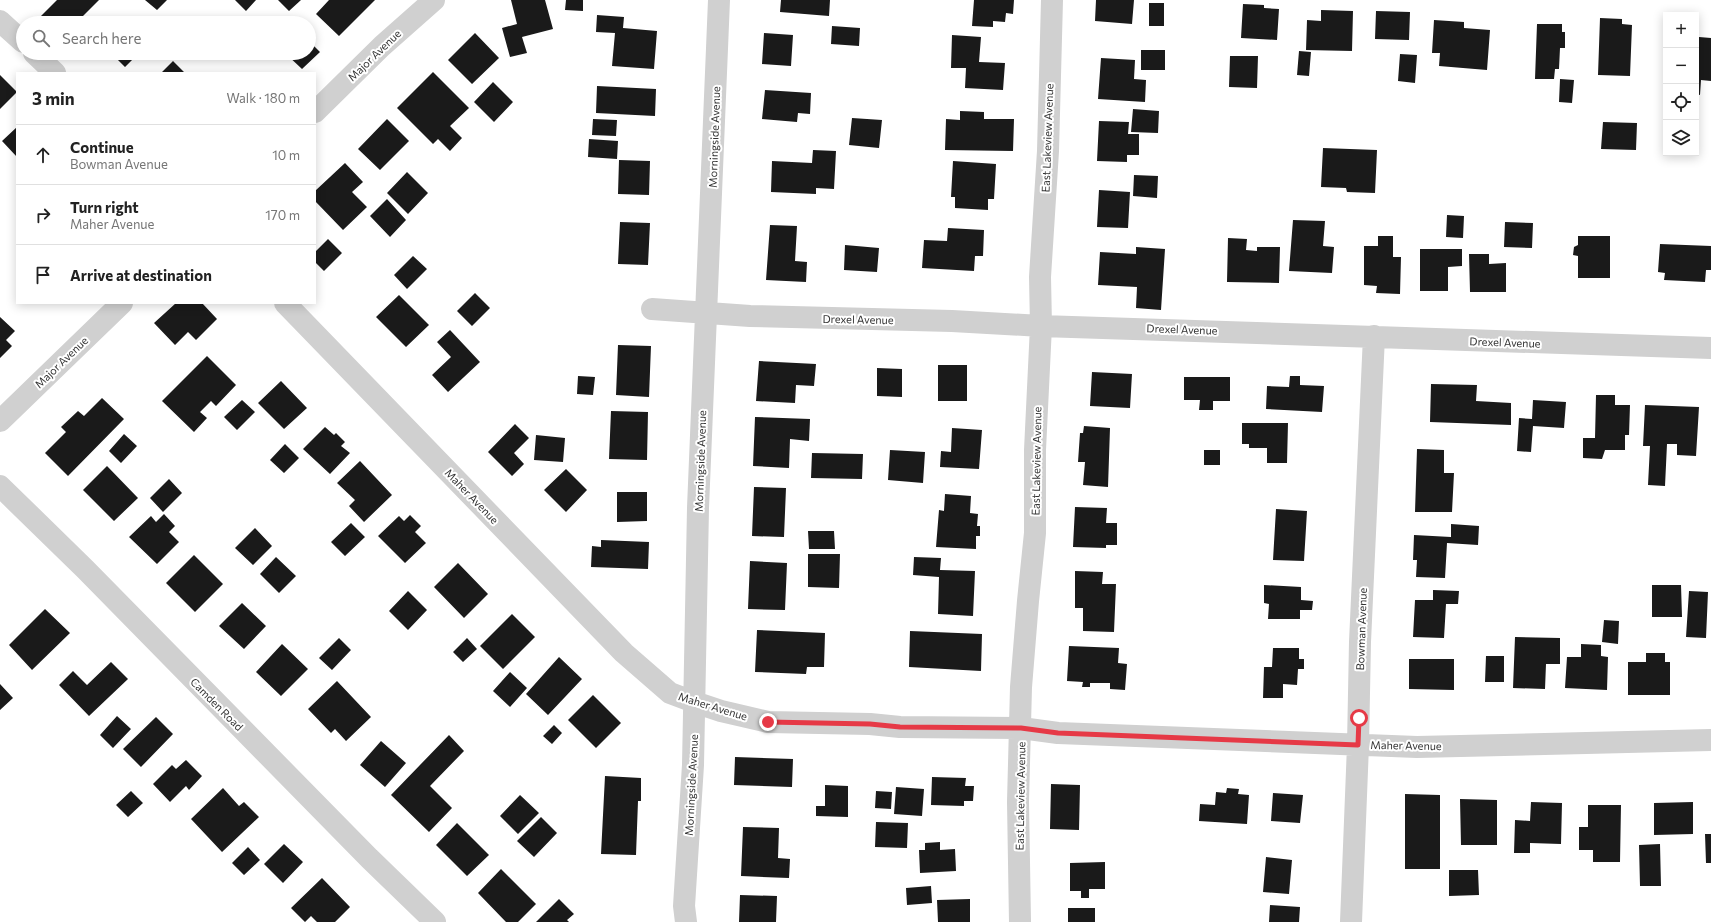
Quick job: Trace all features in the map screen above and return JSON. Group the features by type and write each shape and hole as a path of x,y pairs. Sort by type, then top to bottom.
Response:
{"street":[{"name":"Major Avenue","path":"316,111 382,46 434,0"},
{"name":"Morningside Avenue","path":"686,922 684,906 693,765 698,508 719,0"},
{"name":"East Lakeview Avenue","path":"1020,922 1018,802 1022,679 1035,533 1034,450 1041,326 1040,277 1048,152 1052,0"},
{"path":"0,20 16,35"},
{"path":"41,60 54,72"},
{"name":"Major Avenue","path":"0,421 121,304"},
{"name":"Maher Avenue","path":"286,304 624,653 670,693 694,702 768,722 870,724 900,727 1021,728 1058,733 1358,745 1417,747 1711,740"},
{"name":"Drexel Avenue","path":"652,309 750,316 952,321 1041,326 1711,348"},
{"name":"Bowman Avenue","path":"1351,922 1358,745 1360,642 1374,336"},
{"name":"Camden Road","path":"0,486 85,569 435,922"}],"building":[{"path":"57,0 99,0 83,16 41,16"},
{"path":"145,0 167,0 157,10"},
{"path":"235,0 256,0 246,11"},
{"path":"278,0 301,0 289,11"},
{"path":"329,0 375,0 339,36 316,14"},
{"path":"511,0 545,0 553,29 522,37 527,53 510,57 502,28 517,24"},
{"path":"566,0 583,0 583,11 565,10"},
{"path":"781,0 830,0 829,16 780,12"},
{"path":"974,0 1014,0 1013,14 1006,13 1005,22 993,21 993,27 972,26"},
{"path":"1096,0 1134,0 1132,24 1095,21"},
{"path":"1149,3 1164,3 1164,26 1149,26"},
{"path":"1243,4 1264,5 1264,8 1279,9 1277,40 1241,38"},
{"path":"1321,10 1353,11 1352,51 1306,50 1307,20 1321,21"},
{"path":"1376,11 1410,12 1409,40 1375,39"},
{"path":"597,15 624,17 623,28 657,31 654,69 612,66 615,33 596,32"},
{"path":"1600,18 1622,19 1622,24 1632,25 1630,76 1598,75"},
{"path":"1434,20 1464,22 1464,28 1490,30 1487,70 1439,66 1440,53 1432,53"},
{"path":"1537,24 1562,24 1562,32 1565,32 1565,48 1560,48 1559,69 1555,69 1554,79 1535,79"},
{"path":"832,26 860,28 859,46 831,44"},
{"path":"475,33 499,58 472,84 448,60"},
{"path":"764,33 793,35 791,66 762,64"},
{"path":"952,35 981,37 979,62 1005,63 1003,90 965,88 966,68 951,68"},
{"path":"1699,37 1711,38 1711,81 1701,80 1700,95"},
{"path":"316,48 320,52 316,56"},
{"path":"1141,50 1165,50 1165,70 1141,70"},
{"path":"1299,51 1311,52 1309,76 1297,75"},
{"path":"1400,54 1417,55 1415,83 1398,81"},
{"path":"1230,56 1258,56 1257,88 1229,87"},
{"path":"1101,58 1135,60 1134,79 1146,80 1145,102 1098,99"},
{"path":"118,60 132,60 125,67"},
{"path":"292,60 312,60 302,69"},
{"path":"173,61 184,72 162,72"},
{"path":"433,72 469,108 450,126 462,138 450,151 438,139 433,144 397,108"},
{"path":"0,75 16,91 16,93 0,109"},
{"path":"1560,79 1574,80 1572,103 1559,102"},
{"path":"493,82 513,102 494,122 474,102"},
{"path":"597,86 656,89 655,116 596,113"},
{"path":"765,90 811,93 810,114 798,113 797,122 762,119"},
{"path":"1133,109 1159,111 1158,133 1131,132"},
{"path":"960,111 984,112 984,119 1014,119 1013,151 945,150 946,119 960,120"},
{"path":"852,118 882,120 879,148 849,145"},
{"path":"387,119 409,141 380,170 358,149"},
{"path":"593,119 617,120 616,136 592,135"},
{"path":"1099,121 1129,122 1128,134 1139,134 1139,155 1127,155 1127,162 1097,161"},
{"path":"1603,122 1637,123 1636,150 1601,149"},
{"path":"16,128 16,156 2,141"},
{"path":"589,139 618,141 617,159 588,157"},
{"path":"1323,148 1377,150 1375,193 1347,192 1346,188 1321,187"},
{"path":"813,150 836,151 834,189 816,188 816,194 771,192 772,161 812,163"},
{"path":"619,160 650,161 649,195 618,194"},
{"path":"953,161 996,164 994,199 988,199 988,210 955,208 955,197 951,197"},
{"path":"345,163 363,182 352,192 367,207 343,230 316,202 316,190"},
{"path":"407,172 428,193 408,214 387,193"},
{"path":"1134,175 1158,176 1157,198 1133,196"},
{"path":"1099,190 1130,192 1128,228 1097,227"},
{"path":"387,199 406,220 390,237 370,216"},
{"path":"1447,215 1464,216 1463,238 1446,237"},
{"path":"1293,220 1325,221 1323,246 1334,247 1332,273 1289,271"},
{"path":"620,222 650,223 648,265 618,264"},
{"path":"1505,222 1533,223 1532,248 1504,247"},
{"path":"770,225 797,226 795,261 807,262 806,282 766,280"},
{"path":"948,228 984,230 983,256 975,256 974,271 922,268 924,240 947,241"},
{"path":"1378,236 1393,236 1393,257 1401,257 1400,294 1376,293 1377,286 1364,285 1364,246 1378,246"},
{"path":"1578,236 1610,236 1610,278 1578,278 1578,256 1573,255 1574,247 1578,245"},
{"path":"1228,238 1247,239 1246,250 1257,251 1257,247 1280,247 1279,283 1227,282"},
{"path":"328,239 342,253 324,271 316,263 316,251"},
{"path":"1660,244 1711,246 1711,270 1706,270 1705,282 1664,280 1665,273 1658,272"},
{"path":"845,245 879,248 877,272 844,270"},
{"path":"1136,247 1165,249 1161,310 1136,308 1137,287 1098,285 1100,252 1136,254"},
{"path":"1420,249 1462,249 1462,266 1448,267 1448,291 1420,291"},
{"path":"1469,254 1489,254 1489,264 1506,263 1506,292 1470,292"},
{"path":"413,256 427,269 407,289 394,275"},
{"path":"475,293 490,308 472,326 457,311"},
{"path":"399,295 429,325 406,347 376,317"},
{"path":"175,304 203,304 217,319 196,340 188,332 175,345 154,323"},
{"path":"0,317 15,331 6,340 12,346 0,358"},
{"path":"450,330 480,362 448,392 432,375 451,357 437,342"},
{"path":"618,345 651,346 649,397 616,395"},
{"path":"207,356 236,385 216,406 211,401 200,412 207,418 194,432 162,401"},
{"path":"759,361 816,364 814,386 796,385 795,403 756,401"},
{"path":"938,365 967,365 967,401 938,401"},
{"path":"877,368 902,369 902,397 877,396"},
{"path":"1092,372 1132,374 1130,408 1090,406"},
{"path":"578,376 595,377 593,395 577,394"},
{"path":"1290,376 1300,376 1300,385 1324,386 1322,412 1266,409 1267,386 1289,387"},
{"path":"1184,377 1230,377 1230,401 1213,401 1213,410 1199,410 1200,400 1184,400"},
{"path":"281,381 307,408 284,429 258,403"},
{"path":"1431,384 1477,385 1476,401 1511,403 1511,425 1430,422"},
{"path":"1596,395 1615,395 1615,405 1630,405 1629,435 1625,435 1625,450 1605,450 1602,459 1583,458 1583,438 1595,438"},
{"path":"102,398 124,419 68,476 45,453 66,432 61,427 78,411 84,416"},
{"path":"242,400 255,412 237,430 224,417"},
{"path":"1533,400 1566,402 1564,428 1533,426 1531,452 1517,451 1519,418 1532,419"},
{"path":"1645,405 1699,407 1696,456 1677,455 1677,444 1667,444 1665,486 1648,485 1650,446 1643,446"},
{"path":"611,411 648,412 647,460 609,459"},
{"path":"755,417 810,419 809,441 790,439 789,468 753,466"},
{"path":"1242,423 1288,423 1287,463 1267,463 1267,448 1249,448 1249,444 1242,444"},
{"path":"515,424 529,438 514,453 524,464 512,476 488,452"},
{"path":"1084,426 1110,428 1108,487 1083,485 1085,462 1078,462 1080,433 1083,433"},
{"path":"325,427 334,435 336,433 345,442 341,446 350,453 330,474 303,449"},
{"path":"952,428 982,430 979,469 940,467 941,451 951,452"},
{"path":"124,434 137,446 121,463 109,451"},
{"path":"536,435 565,438 563,462 534,460"},
{"path":"285,444 299,458 284,473 270,460"},
{"path":"1417,449 1444,450 1444,473 1454,473 1452,512 1415,512"},
{"path":"890,450 925,452 923,483 888,480"},
{"path":"1204,450 1220,450 1220,465 1204,465"},
{"path":"812,453 863,454 862,479 811,478"},
{"path":"360,461 392,495 364,522 349,506 355,500 337,483"},
{"path":"107,466 138,498 114,521 83,490"},
{"path":"566,469 587,490 566,512 544,490"},
{"path":"169,479 182,493 163,512 150,498"},
{"path":"754,487 786,488 784,537 752,536"},
{"path":"617,492 647,492 647,521 617,522"},
{"path":"945,494 971,496 970,513 978,514 977,526 980,526 980,536 976,536 976,549 936,547 939,510 944,511"},
{"path":"1075,507 1107,508 1106,523 1117,523 1117,545 1106,545 1106,548 1073,547"},
{"path":"1276,509 1307,511 1304,561 1273,560"},
{"path":"164,514 175,526 169,532 179,542 157,564 129,537 151,516 156,522"},
{"path":"410,515 421,526 415,532 426,543 405,563 378,536 399,516 404,521"},
{"path":"351,523 365,537 345,556 331,542"},
{"path":"1451,524 1479,526 1478,545 1447,543 1445,578 1416,577 1417,560 1413,560 1414,535 1451,537"},
{"path":"255,528 272,546 253,565 235,548"},
{"path":"808,531 834,531 835,549 809,549"},
{"path":"601,540 649,542 648,569 591,567 592,546 601,547"},
{"path":"808,554 840,554 839,588 808,587"},
{"path":"194,555 223,584 195,612 166,583"},
{"path":"276,557 296,576 279,593 260,574"},
{"path":"914,557 941,558 940,570 975,571 973,616 938,614 939,577 913,575"},
{"path":"750,561 787,563 785,610 748,609"},
{"path":"458,563 488,594 464,618 434,587"},
{"path":"1075,571 1103,572 1102,584 1116,584 1114,632 1083,631 1083,608 1075,608"},
{"path":"1264,585 1301,587 1301,600 1313,601 1312,610 1300,610 1300,619 1268,619 1269,604 1264,603"},
{"path":"1652,585 1681,585 1682,617 1652,617"},
{"path":"1433,590 1459,591 1458,604 1446,604 1444,638 1413,637 1415,600 1433,600"},
{"path":"408,591 427,610 408,630 389,611"},
{"path":"1689,591 1708,592 1706,638 1686,637"},
{"path":"242,603 266,626 244,649 219,626"},
{"path":"45,609 70,633 32,670 9,645"},
{"path":"512,614 535,637 503,669 480,646"},
{"path":"1604,620 1619,621 1618,644 1602,642"},
{"path":"757,630 825,633 824,667 807,667 806,674 755,672"},
{"path":"910,631 982,634 981,671 909,667"},
{"path":"1515,637 1560,638 1560,664 1546,664 1545,689 1513,688"},
{"path":"339,638 351,650 332,670 319,658"},
{"path":"467,638 477,649 463,662 453,652"},
{"path":"282,644 308,669 281,696 256,672"},
{"path":"1581,644 1601,645 1601,656 1608,657 1607,690 1565,688 1567,657 1581,657"},
{"path":"1069,646 1119,648 1118,663 1127,664 1125,690 1110,689 1110,683 1090,683 1090,687 1082,687 1083,682 1067,681"},
{"path":"1273,648 1299,648 1299,659 1304,659 1304,669 1298,669 1297,685 1283,684 1283,698 1263,698 1264,667 1272,667"},
{"path":"1646,653 1665,653 1665,662 1670,662 1670,695 1628,695 1628,662 1646,662"},
{"path":"1486,656 1504,656 1504,682 1485,682"},
{"path":"559,657 582,679 548,715 526,694"},
{"path":"1409,659 1454,659 1454,690 1409,689"},
{"path":"111,662 128,679 89,716 59,685 73,671 87,685"},
{"path":"510,672 527,688 510,707 493,691"},
{"path":"337,681 371,717 346,741 335,729 331,733 308,709"},
{"path":"0,684 13,698 0,710"},
{"path":"593,695 621,723 596,748 568,720"},
{"path":"117,716 131,729 113,748 100,735"},
{"path":"156,717 173,734 141,767 123,749"},
{"path":"554,725 562,733 552,744 543,736"},
{"path":"449,735 464,751 430,786 452,808 429,832 391,795"},
{"path":"381,741 406,763 385,787 360,765"},
{"path":"735,757 793,759 792,787 734,785"},
{"path":"186,760 202,776 189,790 186,786 170,802 153,784 172,765 176,769"},
{"path":"605,776 641,778 641,801 638,801 636,855 601,854"},
{"path":"932,777 966,778 965,786 974,786 973,801 964,801 964,806 931,805"},
{"path":"1051,784 1080,785 1079,830 1050,829"},
{"path":"825,785 848,786 848,817 816,816 816,806 825,806"},
{"path":"896,787 924,789 922,816 894,814"},
{"path":"223,788 239,806 244,802 259,817 222,852 191,819"},
{"path":"1227,788 1239,789 1238,794 1249,795 1247,824 1199,821 1200,804 1215,805 1216,792 1226,793"},
{"path":"131,791 143,803 128,817 116,805"},
{"path":"876,791 892,792 891,809 875,808"},
{"path":"1273,793 1303,795 1300,823 1271,821"},
{"path":"1405,794 1440,795 1440,869 1405,869"},
{"path":"520,795 539,813 518,834 500,816"},
{"path":"1460,799 1497,800 1497,845 1461,845"},
{"path":"1531,802 1562,803 1561,844 1530,843 1530,853 1514,853 1515,820 1530,821"},
{"path":"1693,802 1693,834 1654,835 1654,803"},
{"path":"1588,805 1621,805 1620,862 1593,862 1593,850 1579,850 1579,827 1588,827"},
{"path":"541,817 557,833 534,857 517,841"},
{"path":"876,822 908,823 907,848 875,847"},
{"path":"457,823 489,855 467,876 436,845"},
{"path":"743,827 779,828 778,858 790,859 789,878 741,876"},
{"path":"1705,834 1711,834 1711,863 1706,863"},
{"path":"940,842 940,850 955,849 956,871 920,873 919,850 925,850 925,843"},
{"path":"284,844 303,862 283,883 264,864"},
{"path":"1660,844 1661,886 1640,886 1639,845"},
{"path":"248,847 260,860 244,875 232,863"},
{"path":"1266,857 1292,860 1289,894 1263,892"},
{"path":"1105,862 1105,889 1089,889 1089,898 1081,898 1081,891 1070,891 1070,863"},
{"path":"501,869 536,904 518,922 506,922 478,893"},
{"path":"1449,870 1478,870 1479,895 1449,896"},
{"path":"322,878 350,907 335,922 317,922 311,916 305,922 291,908"},
{"path":"931,886 932,903 907,905 906,888"},
{"path":"740,895 777,896 776,922 739,922"},
{"path":"559,899 574,914 567,920 569,922 536,922"},
{"path":"970,899 970,922 938,922 937,900"},
{"path":"1270,905 1300,907 1299,922 1269,922"},
{"path":"1068,908 1095,908 1095,922 1068,922"}],"route":[{"path":"768,722 870,724 900,727 1021,728 1058,733 1358,745 1359,718"}]}
